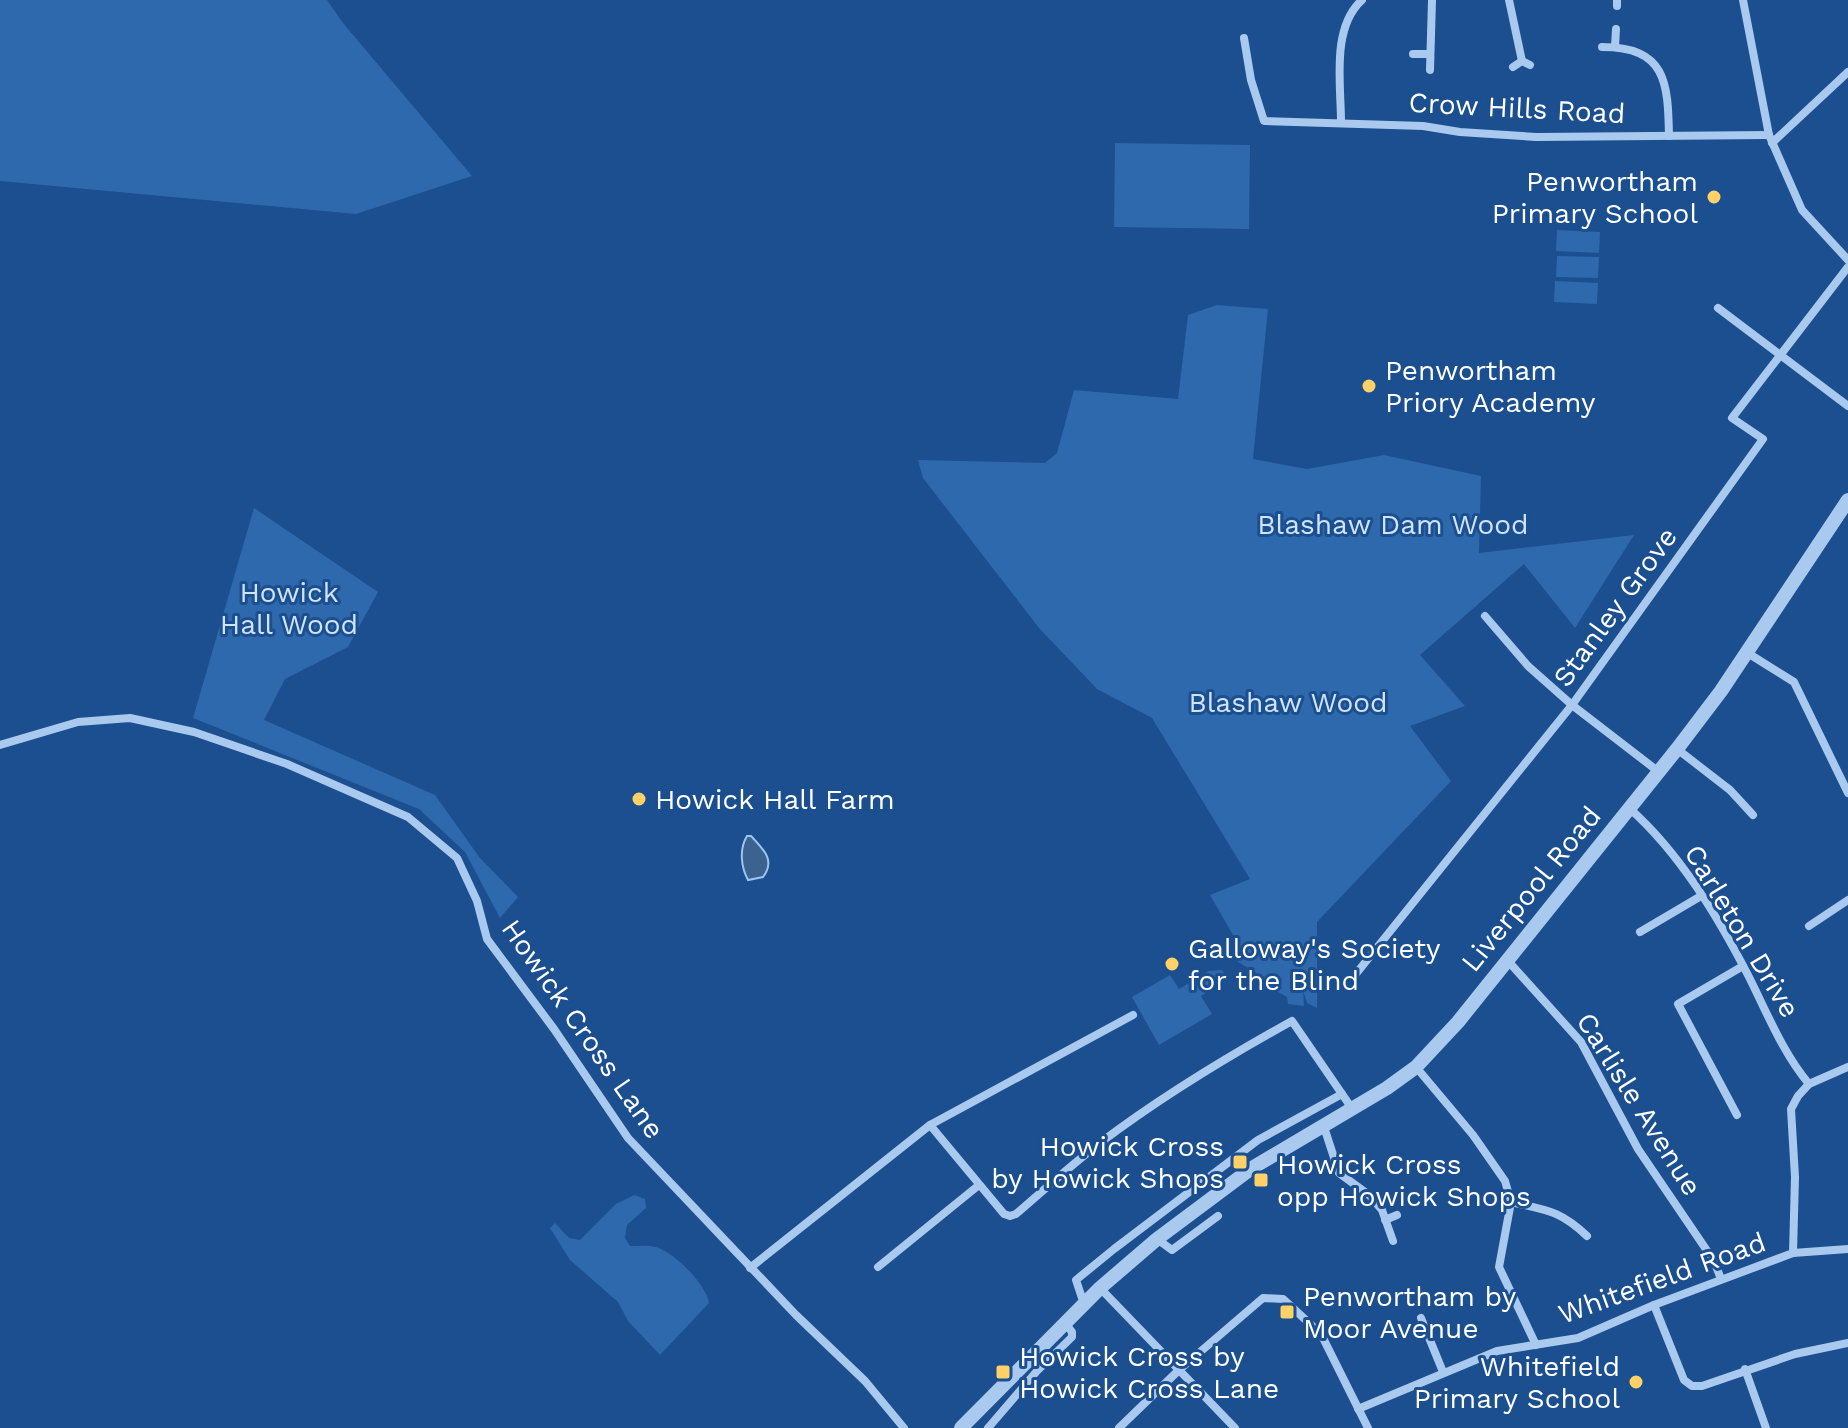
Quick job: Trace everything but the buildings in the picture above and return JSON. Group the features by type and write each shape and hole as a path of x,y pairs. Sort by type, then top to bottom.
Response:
{"street":[{"path":"1341,122 1342,35 1353,8 1362,0"},
{"path":"1430,70 1432,0"},
{"path":"1509,0 1526,63 1513,67"},
{"path":"1743,0 1770,139 1802,210 1848,260"},
{"path":"1615,47 1616,29"},
{"name":"Crow Hills Road","path":"1247,42 1251,80 1264,121 1423,126 1536,137 1770,139"},
{"path":"1602,47 1642,52 1653,61 1669,96 1669,136"},
{"path":"1413,54 1430,54"},
{"path":"1770,139 1848,72"},
{"name":"Stanley Grove","path":"1355,975 1572,705 1763,439 1732,418 1848,267"},
{"path":"1718,308 1848,406"},
{"name":"Liverpool Road","path":"961,1428 1100,1288 1157,1239 1252,1168 1353,1110 1416,1067 1458,1022 1677,749 1848,500"},
{"path":"1485,616 1528,666 1572,705 1659,772"},
{"path":"1746,652 1794,682 1848,793"},
{"name":"Howick Cross Lane","path":"0,745 78,722 130,718 194,732 273,759 408,817 457,858 477,901 487,939 554,1029 628,1138 750,1268 865,1381 904,1428"},
{"path":"1677,749 1730,790 1753,815"},
{"name":"Carleton Drive","path":"1629,808 1657,833 1701,896 1743,966 1795,1068 1809,1084"},
{"path":"1640,932 1701,896"},
{"path":"1809,926 1848,900"},
{"name":"Carlisle Avenue","path":"1508,961 1581,1042 1638,1149 1714,1261 1721,1279"},
{"path":"1737,1115 1678,1004 1743,966"},
{"path":"750,1268 930,1125 1133,1015"},
{"path":"930,1125 1004,1214 1010,1216 1099,1144 1178,1087 1292,1021 1353,1110"},
{"path":"1416,1067 1473,1135 1505,1181 1511,1202 1499,1267 1536,1345"},
{"path":"1793,1253 1795,1177 1791,1109 1809,1084 1848,1067"},
{"path":"1084,1304 1076,1280 1114,1249 1258,1140 1342,1094"},
{"path":"1324,1127 1339,1173 1369,1195 1382,1210 1393,1241"},
{"path":"878,1267 979,1185"},
{"path":"1511,1202 1569,1218 1587,1236"},
{"path":"1385,1220 1397,1215"},
{"path":"1157,1239 1172,1250 1218,1216"},
{"name":"Whitefield Road","path":"1358,1409 1497,1351 1578,1338 1654,1305 1793,1253 1848,1249"},
{"path":"1100,1288 1235,1428"},
{"path":"1119,1428 1179,1370 1263,1298 1283,1299 1321,1334 1368,1428"},
{"path":"1654,1305 1684,1380 1692,1386 1702,1386 1795,1354 1848,1343"},
{"path":"1421,1318 1443,1372"},
{"name":"Liverpool Road","path":"988,1428 1037,1371 1072,1337 1065,1323"},
{"path":"1745,1369 1766,1428"}],"green space":[{"path":"0,0 327,0 472,176 356,214 0,181"},
{"path":"1115,143 1250,145 1249,229 1114,227"},
{"path":"1557,230 1600,232 1599,253 1556,251"},
{"path":"1557,256 1599,257 1598,278 1556,277"},
{"path":"1555,281 1598,283 1597,304 1554,302"},
{"name":"Blashaw Wood","path":"1217,305 1268,309 1253,459 1307,469 1384,455 1481,476 1479,553 1634,535 1575,628 1524,564 1420,655 1465,706 1410,726 1451,781 1317,922 1317,1008 1307,1003 1303,990 1304,1006 1288,1004 1287,997 1260,982 1263,977 1230,957 1241,949 1210,895 1250,879 1152,718 1097,689 1039,628 923,478 918,460 1045,463 1057,453 1074,390 1178,399 1188,315"},
{"name":"Howick Hall Wood","path":"254,508 378,592 348,647 285,679 264,720 435,795 480,858 518,897 500,918 465,852 419,809 193,718"},
{"path":"1222,970 1228,979 1201,996 1212,1014 1159,1045 1132,997 1170,975 1179,989 1209,971"},
{"path":"634,1195 645,1199 646,1208 627,1225 625,1238 630,1246 664,1250 696,1279 709,1303 660,1355 628,1321 618,1302 570,1260 550,1228 555,1223 569,1238 580,1240 616,1204"}],"shaded area":[{"path":"747,836 751,836 768,860 763,877 748,880 742,858"}],"place":[{"name":"Penwortham Primary School","path":"1714,197"},
{"name":"Penwortham Priory Academy","path":"1369,386"},
{"name":"Howick Hall Farm","path":"639,799"},
{"name":"Galloway's Society for the Blind","path":"1172,964"},
{"name":"Howick Cross by Howick Shops","path":"1240,1162"},
{"name":"Howick Cross opp Howick Shops","path":"1261,1180"},
{"name":"Penwortham by Moor Avenue","path":"1287,1312"},
{"name":"Howick Cross by Howick Cross Lane","path":"1003,1372"},
{"name":"Whitefield Primary School","path":"1636,1382"}],"park label":[{"name":"Blashaw Dam Wood","path":"1393,524"}]}
